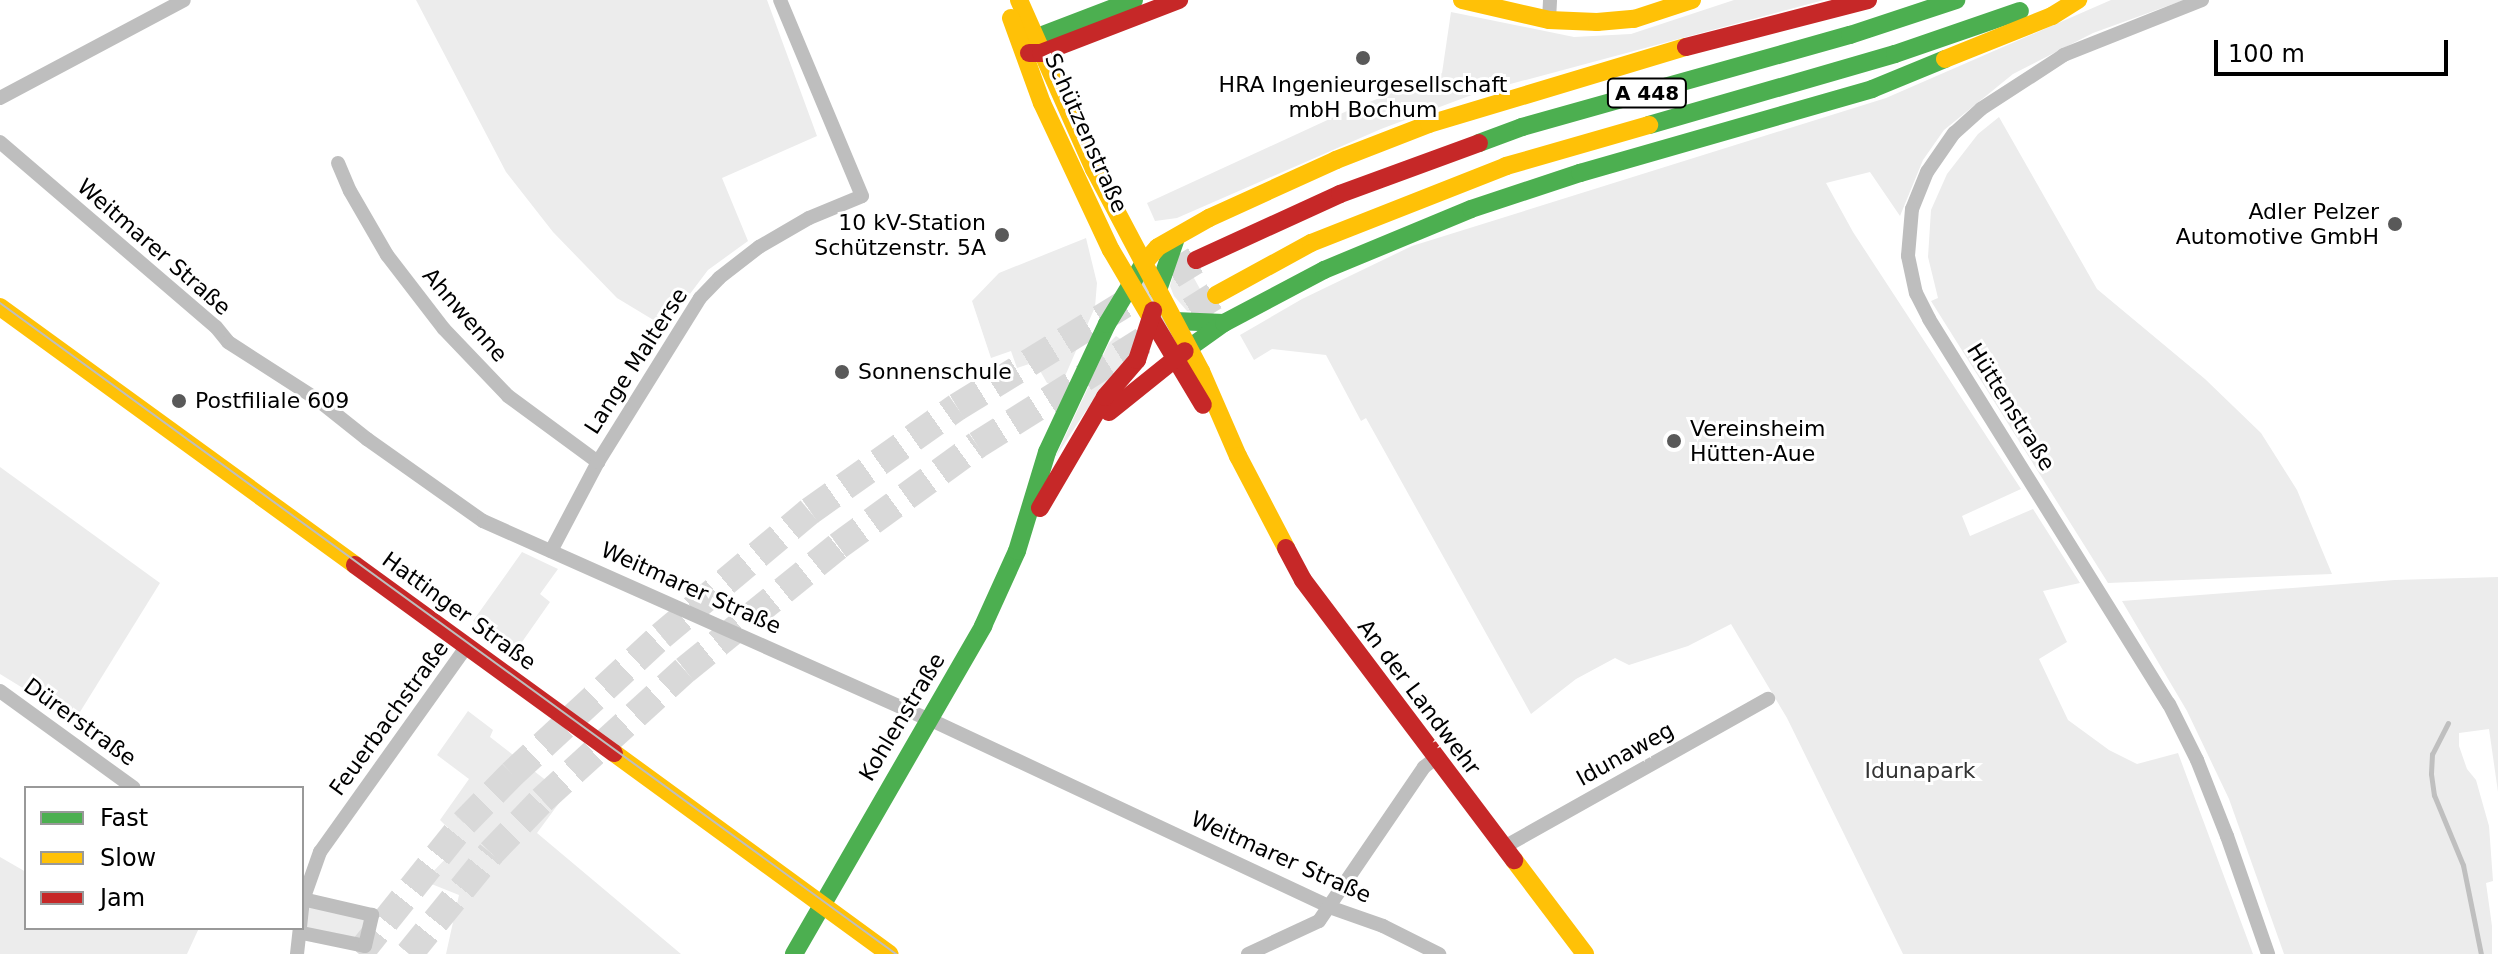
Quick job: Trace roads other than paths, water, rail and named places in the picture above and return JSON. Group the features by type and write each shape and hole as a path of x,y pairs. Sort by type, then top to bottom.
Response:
{"main road":[{"name":"Schützenstraße","path":"1004,0 1033,48 1144,263"},
{"name":"Schützenstraße","path":"1019,0 1033,48 1042,103 1131,283"},
{"path":"1033,48 1134,0"},
{"path":"1033,48 1179,0"},
{"path":"1462,0 1549,20 1634,19 1692,0"},
{"path":"1131,283 1158,247 1275,187 1429,124 1547,86 1750,29 1868,0"},
{"name":"A 448","path":"1196,260 1340,194 1522,127 1850,35 1956,0"},
{"name":"A 448","path":"1216,295 1311,243 1506,166 1895,54 2047,0"},
{"name":"Kohlenstraße","path":"1072,451 1118,403 1224,323 1324,270 1471,209 1607,165 1861,93 2052,16 2078,0"},
{"path":"1152,318 1176,238"},
{"name":"An der Landwehr","path":"1144,263 1175,321 1182,354"},
{"name":"Kohlenstraße","path":"1017,551 1047,452 1107,324 1131,283"},
{"name":"An der Landwehr","path":"1131,283 1152,318 1182,354 1319,606 1585,954"},
{"name":"Hattinger Straße","path":"0,307 890,954"},
{"path":"1107,324 1130,318 1224,323"},
{"name":"Kohlenstraße","path":"794,954 812,927 820,904 931,720 983,626 1017,551 1072,451 1105,397 1137,360 1152,318"}],"street":[{"path":"0,98 184,0"},
{"name":"Lange Malterse","path":"551,551 598,462 674,336 719,278 746,255 809,218 862,196 780,0"},
{"path":"1549,20 1550,0"},
{"name":"Hüttenstraße","path":"2202,0 2064,55 1981,109 1954,133 1927,172 1912,209 1908,256 1916,293 1929,319 2169,704 2202,772 2268,954"},
{"name":"Weitmarer Straße","path":"0,142 216,327 228,342 318,400 367,439 483,521 931,720 1332,908 1383,926 1439,954"},
{"name":"Ahnwenne","path":"338,163 350,191 387,255 444,329 508,396 598,462"},
{"name":"Feuerbachstraße","path":"304,896 320,852 467,646"},
{"name":"Dürerstraße","path":"0,691 131,786"},
{"name":"Idunaweg","path":"1504,847 1768,699"},
{"path":"1248,954 1319,921 1332,908 1346,881 1424,767 1436,758"},
{"path":"302,933 365,946 372,915 304,899"},
{"name":"Feuerbachstraße","path":"297,954 302,930"}],"waterway":[{"path":"2448,723 2432,754 2431,774 2434,795 2463,865 2481,954"}],"tunnel":[{"path":"359,954 464,823 512,774 661,636 810,511 957,407 1196,260"},
{"path":"409,954 491,853 542,800 685,670 838,546 977,445 1216,295"}],"tram line":[{"path":"0,303 896,954"}],"place":[{"name":"HRA Ingenieurgesellschaft mbH Bochum","path":"1363,58"},
{"name":"Adler Pelzer Automotive GmbH","path":"2395,224"},
{"name":"10 kV-Station Schützenstr. 5A","path":"1002,235"},
{"name":"Sonnenschule","path":"842,372"},
{"name":"Postfiliale 609","path":"179,401"},
{"name":"Vereinsheim Hütten-Aue","path":"1674,441"}],"park label":[{"name":"Idunapark","path":"1920,771"}]}
